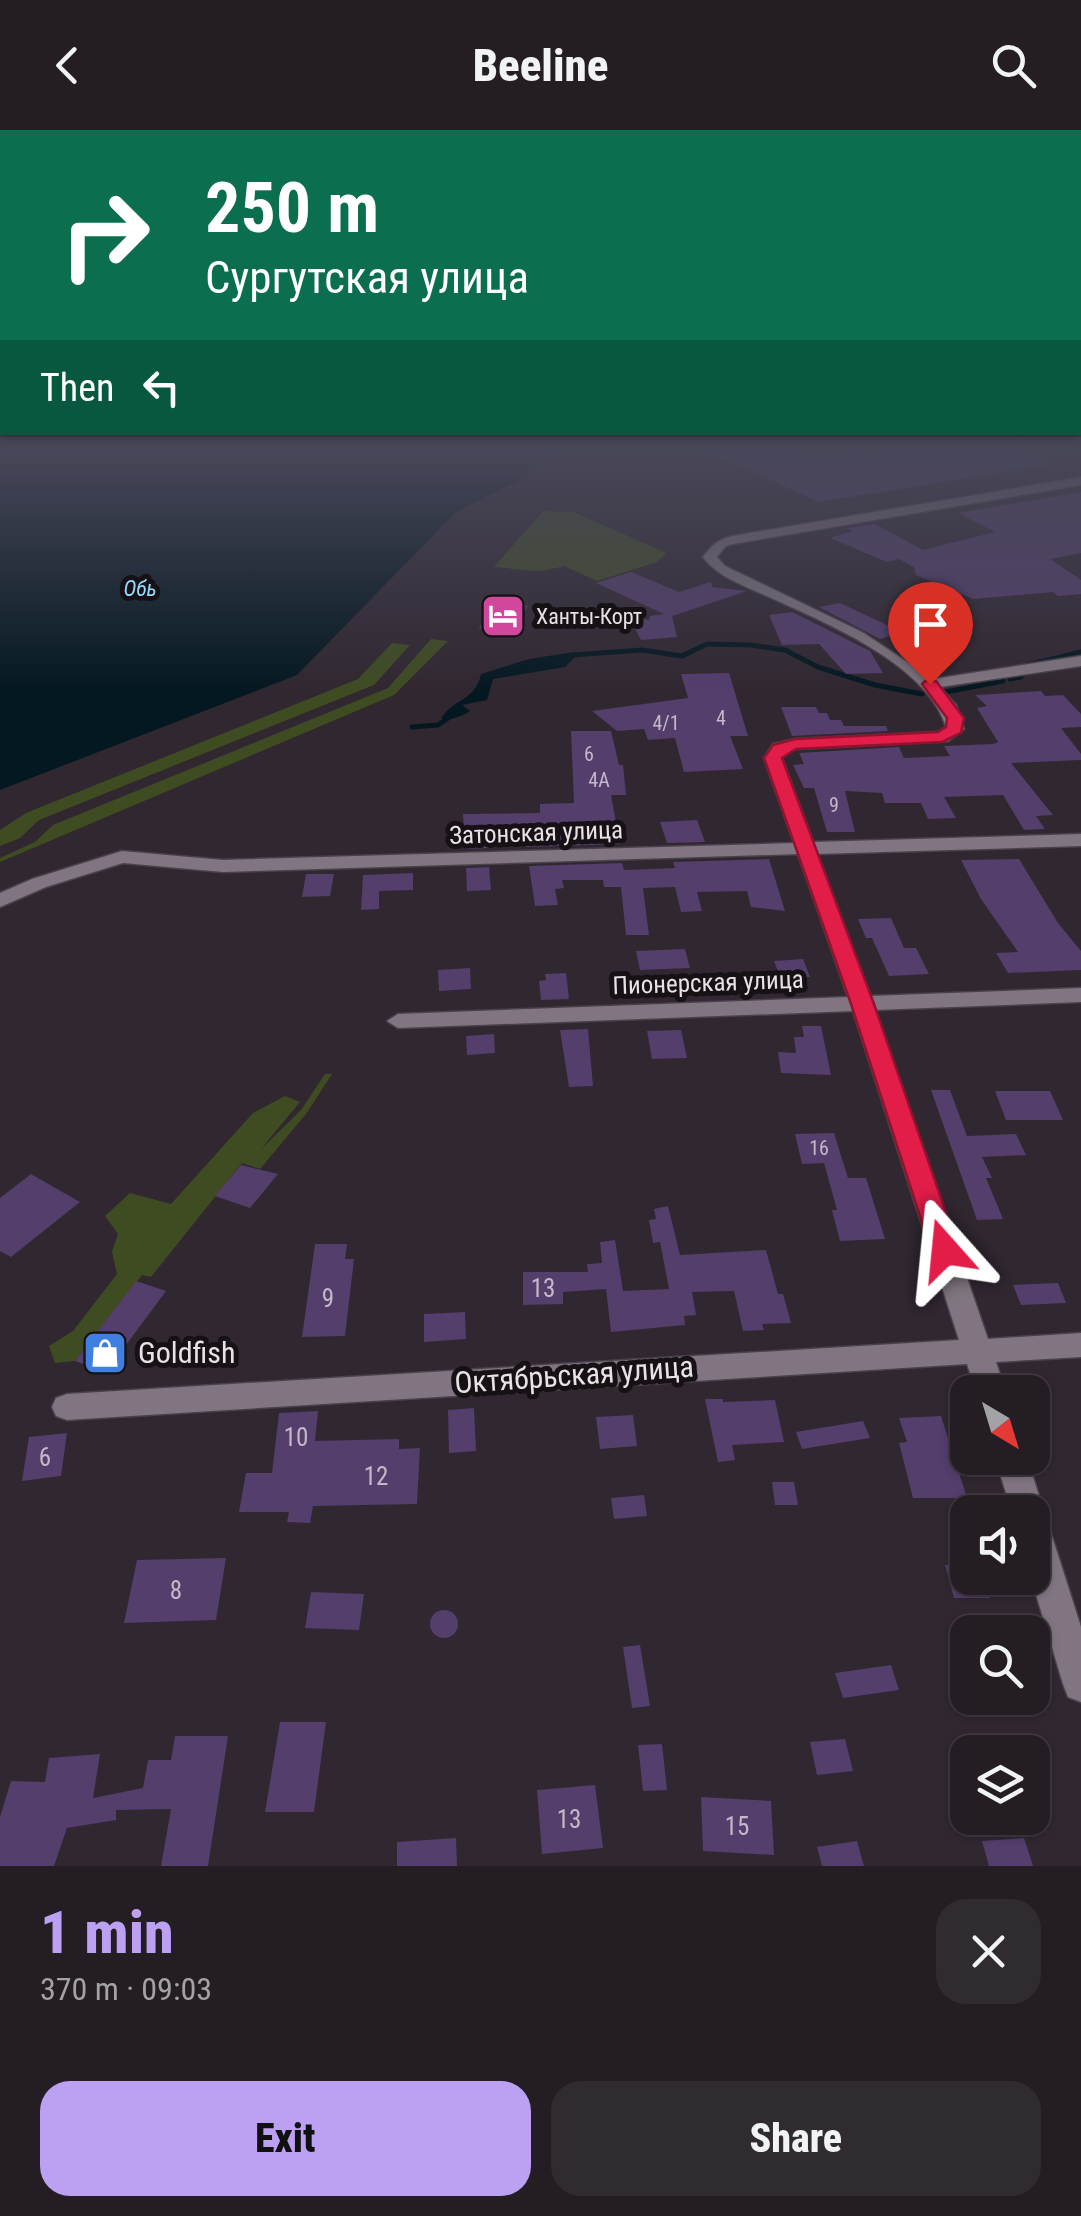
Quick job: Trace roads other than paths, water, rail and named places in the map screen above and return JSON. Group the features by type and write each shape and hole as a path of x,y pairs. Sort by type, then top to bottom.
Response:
{"street":[{"path":"779,532 732,540 712,550 710,557 720,570 877,646 930,684 955,718 955,730 942,737 795,744 780,748 773,758 862,1004 986,1375"},
{"path":"930,684 1081,660"},
{"name":"Затонская улица","path":"0,901 39,883 122,857 223,866 1081,840"},
{"name":"Пионерская улица","path":"398,1022 1081,995"},
{"name":"Октябрьская улица","path":"67,1407 1081,1345"},
{"path":"1050,1584 1081,1684"}],"water":[{"name":"Обь","path":"0,532 436,532 297,675 0,790"},
{"path":"578,654 565,667 493,679 487,700 462,705 470,711 460,716 441,718 470,694 481,674 529,659"}],"waterway":[{"path":"572,655 642,650 682,656 707,644 751,645 785,650 818,667 875,685 922,694"},
{"path":"1024,666 1081,652"},
{"path":"1010,679 1021,677"},
{"path":"946,692 1003,681"},
{"path":"412,727 438,725 451,716"}],"place":[{"name":"Ханты-Корт","path":"503,616"},
{"name":"Goldfish","path":"105,1353"}]}
